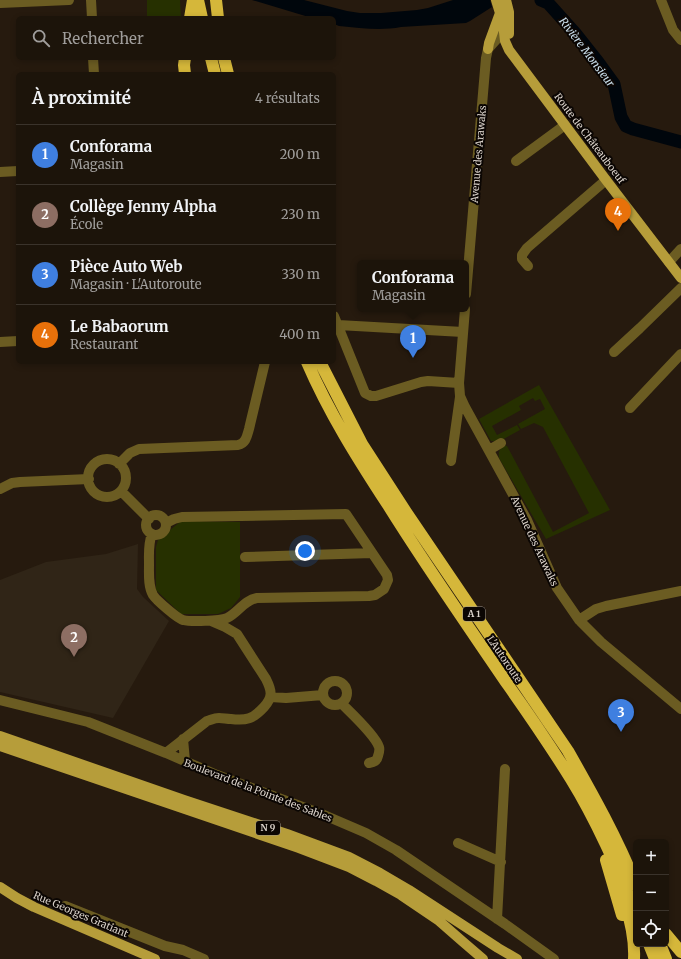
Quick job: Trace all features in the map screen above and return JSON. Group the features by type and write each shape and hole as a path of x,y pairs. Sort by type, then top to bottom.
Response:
{"highway":[{"path":"190,16 193,0"},
{"path":"198,0 202,16"},
{"path":"205,0 207,16"},
{"path":"216,0 218,16"},
{"path":"185,60 185,72"},
{"path":"212,60 215,72"},
{"path":"224,60 228,72"},
{"name":"L'Autoroute","path":"308,364 330,410 355,455 416,549 572,781 609,850 635,911"},
{"name":"L'Autoroute","path":"321,364 362,444 406,512 568,752 616,837 633,878"},
{"path":"572,781 630,918 634,942 634,959"},
{"path":"606,860 623,917 627,959"},
{"path":"628,865 633,875"},
{"path":"669,938 681,952"},
{"path":"650,947 654,959"},
{"path":"661,947 666,959"}],"main road":[{"path":"488,49 501,4 509,12 509,50"},
{"name":"Route de Châteauboeuf","path":"501,4 503,31 509,50 681,278"},
{"name":"N 9","path":"0,736 287,834 349,857 409,890 517,959"},
{"name":"N 9","path":"0,746 299,848 349,867 401,895 438,920 483,959"},
{"path":"0,750 46,761"},
{"name":"Rue Georges Gratiant","path":"0,887 34,907 155,959"},
{"name":"Rue Georges Gratiant","path":"0,890 32,910 149,959"}],"street":[{"path":"0,3 69,0"},
{"path":"92,0 92,16"},
{"path":"661,0 673,30 681,40"},
{"path":"488,49 509,21"},
{"name":"Avenue des Arawaks","path":"469,260 488,49"},
{"path":"94,60 94,72"},
{"path":"516,161 565,125"},
{"path":"0,172 16,171"},
{"path":"528,266 522,259 522,255 527,248 606,180"},
{"path":"669,262 681,249"},
{"path":"614,352 681,288"},
{"name":"Avenue des Arawaks","path":"465,312 459,383 460,396 527,520 557,588 579,620 601,642 681,709"},
{"path":"336,321 365,393 371,396 376,396 428,381 459,383"},
{"path":"338,326 463,332"},
{"path":"0,342 16,341"},
{"path":"630,408 681,354"},
{"path":"119,464 130,453 139,449 238,445 243,443 249,429 265,364"},
{"path":"451,461 460,396"},
{"path":"489,450 501,443"},
{"path":"111,460 119,464 126,474 126,480 121,491 116,495 104,497 93,490 90,485 89,473 95,464 100,461 111,460"},
{"path":"2,487 20,482 89,479"},
{"path":"121,491 149,519"},
{"path":"152,534 149,547 150,587 153,595 179,618 188,621 226,618 253,598 344,597 375,595 384,589 388,580 387,576 346,514 182,517 166,523"},
{"path":"152,517 162,517 166,523 164,532 158,535 152,534 147,527 149,519 152,517"},
{"path":"245,557 372,553"},
{"path":"579,620 596,609 606,606 681,591"},
{"path":"166,753 183,738 207,721 214,718 247,720 258,714 269,702 271,697 270,687 237,634 235,621 239,609"},
{"path":"210,620 237,634"},
{"path":"334,681 338,681 345,686 348,693 347,698 338,706 330,705 324,699 323,695 326,684 334,681"},
{"path":"271,697 286,698 323,695"},
{"name":"Boulevard de la Pointe des Sables","path":"0,700 88,722 366,833 396,850 554,959"},
{"path":"342,704 365,728 379,746 380,751 378,758 374,762 369,763"},
{"path":"183,738 185,761"},
{"path":"497,919 505,769"},
{"path":"458,843 501,862"},
{"path":"64,906 165,946 183,950 204,959"}],"shaded area":[{"path":"252,0 304,0 360,13 417,10 453,0 490,0 492,7 466,23 386,29 339,26 336,25 336,16 305,16"},
{"path":"138,544 137,589 143,597 169,621 113,718 0,692 0,580 46,562 106,554"}],"green space":[{"path":"147,0 180,0 181,16 147,16"},
{"path":"539,385 610,510 546,539 499,458 499,452 503,445 507,446 553,532 589,513 543,427 534,423 521,429 518,424 545,409 540,399 535,401 533,398 519,406 521,410 492,426 497,435 517,425 520,430 500,441 491,441 479,419"},
{"path":"181,521 240,522 240,597 231,608 218,614 181,614 156,590 156,547 158,540"}],"waterway":[{"name":"Rivière Monsieur","path":"541,0 548,3 575,33 614,84 621,117 626,126 681,142"}],"place":[{"name":"Le Babaorum","path":"618,231"},
{"name":"Conforama","path":"413,358"},
{"name":"Collège Jenny Alpha","path":"74,657"},
{"name":"Pièce Auto Web","path":"621,732"}]}
